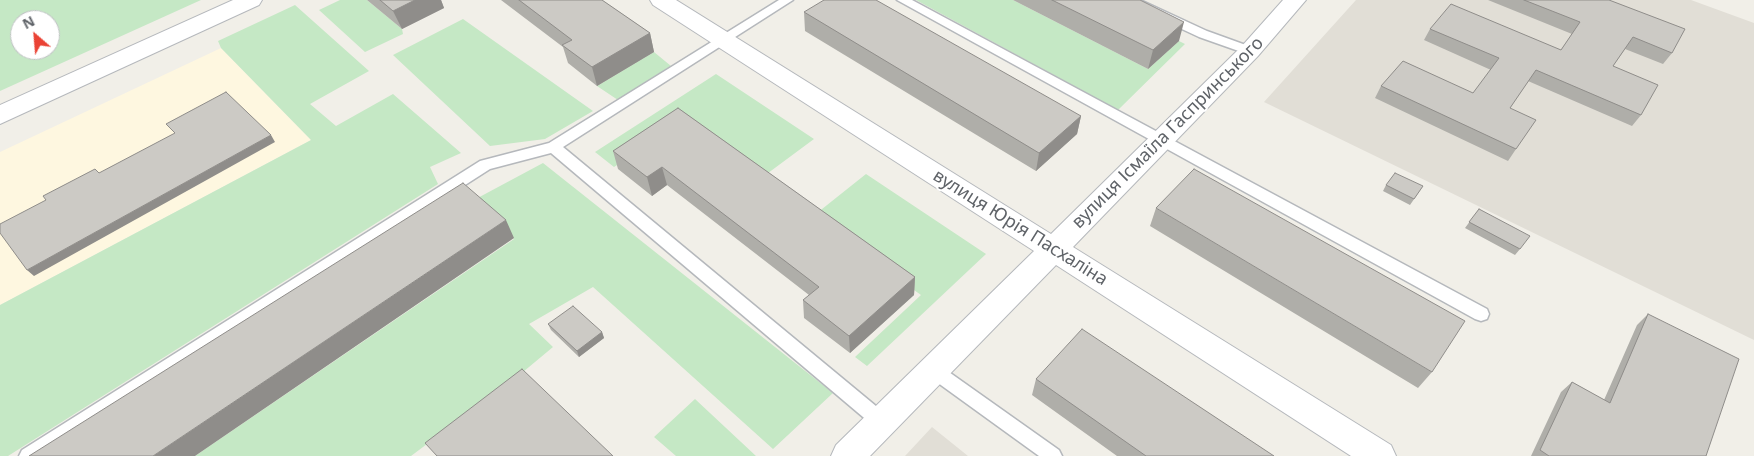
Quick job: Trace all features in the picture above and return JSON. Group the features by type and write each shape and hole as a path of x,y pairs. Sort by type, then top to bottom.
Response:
{"street":[{"path":"0,115 251,0"},
{"name":"вулиця Юрія Пасхаліна","path":"661,0 1379,456"},
{"name":"вулиця Ісмаїла Гаспринського","path":"848,456 1250,51 1295,0"}],"lane":[{"path":"28,456 485,165 553,147 787,0"},
{"path":"903,0 1481,314"},
{"path":"1130,0 1204,34 1250,51"},
{"path":"553,147 882,422"},
{"path":"933,370 1053,456"}],"shaded area":[{"path":"1356,0 1691,0 1754,23 1754,340 1264,102"},
{"path":"221,48 311,140 0,305 0,152"},
{"path":"932,427 968,456 905,456"}],"green space":[{"path":"0,0 201,0 0,91"},
{"path":"340,0 367,0 402,29 403,34 365,52 319,10"},
{"path":"916,0 1013,0 1148,69 1179,41 1185,44 1118,110"},
{"path":"295,5 369,71 310,104 336,126 393,94 461,153 430,167 438,184 8,456 0,456 0,305 311,140 221,48 218,41"},
{"path":"463,19 593,111 545,139 490,146 393,55"},
{"path":"654,52 671,66 618,100 597,86"},
{"path":"716,74 814,139 760,179 682,124 614,167 595,152"},
{"path":"543,163 833,393 773,449 593,287 529,324 553,347 523,372 411,456 195,456 514,239 472,201"},
{"path":"866,174 986,254 867,366 855,357 921,295 812,217"},
{"path":"695,399 756,456 676,456 654,437"}],"building":[{"path":"380,0 415,0 393,11"},
{"path":"519,0 602,0 650,33 592,67 562,45 572,40"},
{"path":"824,0 876,0 1081,116 1039,153 804,12"},
{"path":"1052,0 1140,0 1184,22 1153,50"},
{"path":"1524,0 1609,0 1685,29 1672,53 1633,37 1613,66 1658,85 1641,115 1536,70 1510,108 1536,120 1516,149 1381,86 1403,61 1473,93 1499,58 1430,29 1451,4 1561,50 1580,22"},
{"path":"226,92 271,135 27,270 0,233 0,224 46,200 43,196 95,169 99,173 175,133 166,124"},
{"path":"678,108 915,277 849,336 803,300 819,287 662,167 647,177 613,151"},
{"path":"1194,169 1465,321 1432,372 1156,208"},
{"path":"1395,173 1423,186 1414,199 1386,185"},
{"path":"463,183 506,220 153,456 29,456"},
{"path":"1479,209 1530,236 1520,249 1469,222"},
{"path":"573,306 602,332 577,351 548,324"},
{"path":"1648,314 1739,359 1706,456 1549,456 1540,450 1572,382 1610,403"},
{"path":"1082,329 1274,456 1146,456 1036,379"},
{"path":"522,369 613,456 437,456 425,443"}]}
